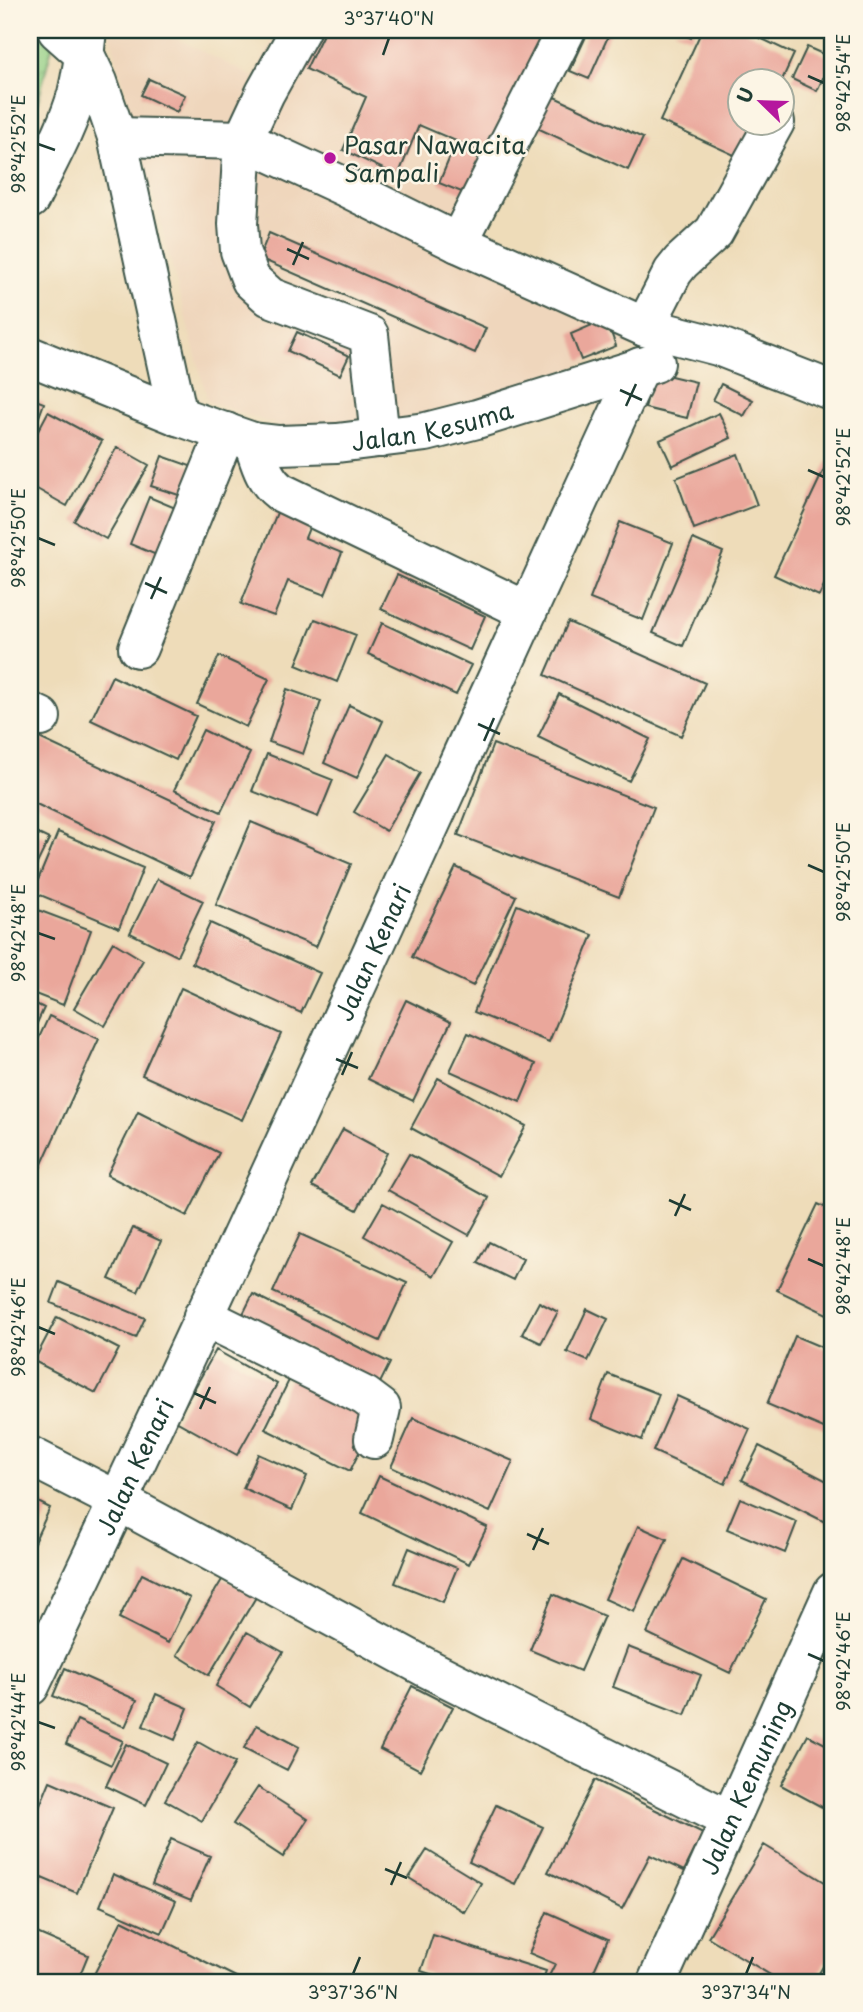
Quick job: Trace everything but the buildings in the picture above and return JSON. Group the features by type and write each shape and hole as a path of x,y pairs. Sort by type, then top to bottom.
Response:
{"street":[{"path":"57,30 86,43"},
{"path":"300,30 264,93 243,141 238,224 240,251 251,280 270,297 369,335 380,438"},
{"path":"458,243 566,30"},
{"path":"86,43 117,137 177,416"},
{"path":"30,199 77,94 86,43"},
{"path":"645,327 673,272 714,232 767,136"},
{"path":"117,137 243,141 345,187 458,243 645,327 718,346 833,391"},
{"name":"Jalan Kesuma","path":"30,356 177,416 240,437 279,445 337,443 426,432 718,346"},
{"name":"Jalan Kenari","path":"30,1686 351,999 640,367"},
{"path":"240,437 264,476 280,492 527,611"},
{"path":"138,648 240,437"},
{"path":"203,1316 378,1404 381,1408 374,1439"},
{"path":"30,1456 124,1488 425,1667 735,1810"},
{"name":"Jalan Kemuning","path":"657,1982 833,1592"}],"shaded area":[{"name":"Pasar Nawacita Sampali","path":"109,30 159,30 254,77 277,30 574,30 480,238 647,340 463,411 304,434 208,402"}],"green space":[{"path":"30,30 50,30 52,47 37,104 30,96"}],"place":[{"name":"Pasar Nawacita Sampali","path":"330,158"}]}
